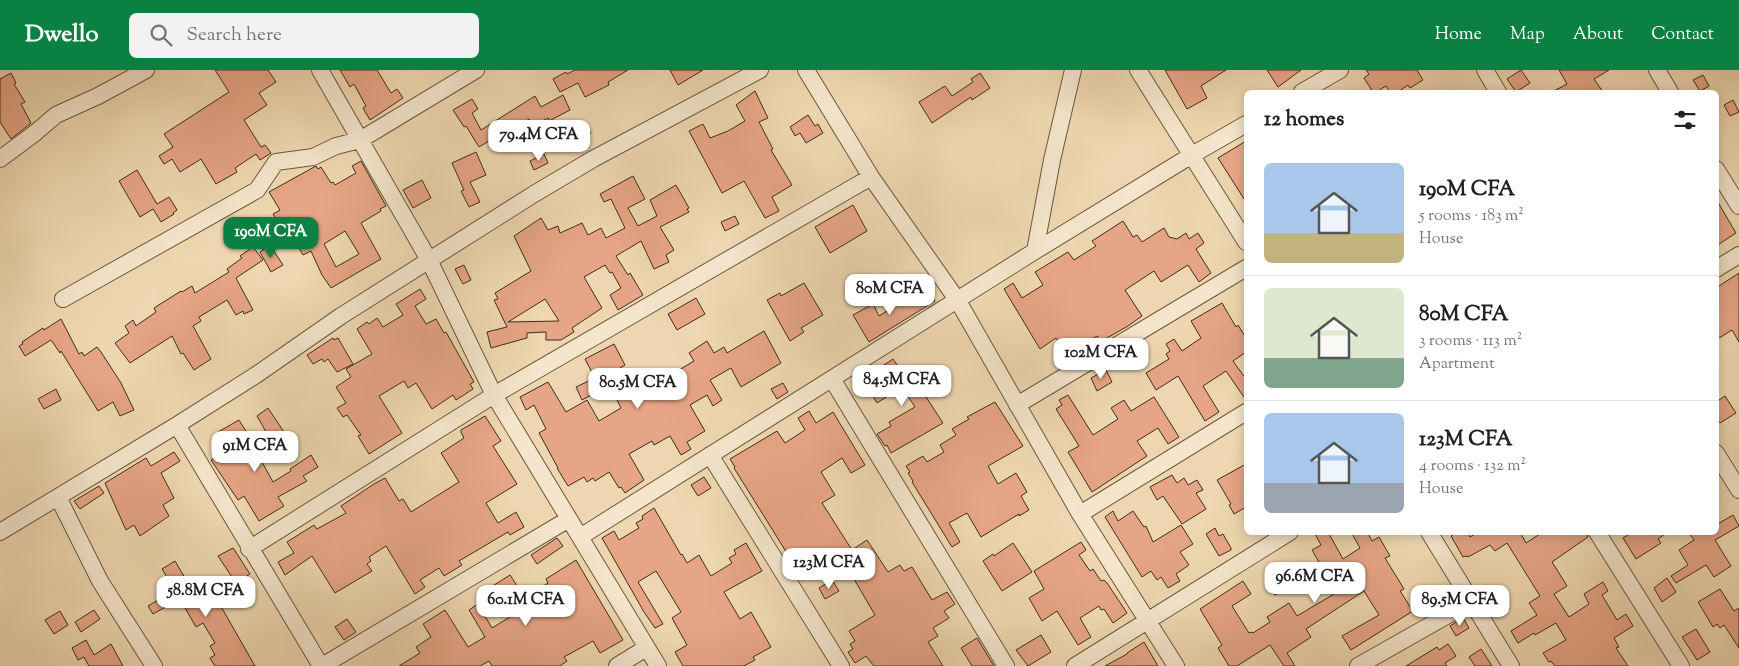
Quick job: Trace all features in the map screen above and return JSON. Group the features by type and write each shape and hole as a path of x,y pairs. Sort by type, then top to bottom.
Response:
{"street":[{"path":"0,159 36,133 56,115 98,96 146,70"},
{"path":"320,70 429,260 494,396 658,666"},
{"path":"64,299 257,190 276,162 313,157 336,146 360,140 476,70"},
{"path":"0,532 256,375 341,316 534,194 593,159 760,70"},
{"path":"806,70 871,177 958,301 1080,514 1176,666"},
{"path":"1035,251 1052,160 1073,70"},
{"path":"1138,70 1244,239"},
{"path":"1311,90 1329,86 1340,70"},
{"path":"1485,70 1497,90"},
{"path":"1657,70 1669,90"},
{"path":"580,537 1035,251 1244,125"},
{"path":"1719,174 1739,206"},
{"path":"249,548 494,396 871,177"},
{"path":"1719,267 1739,255"},
{"path":"1017,405 1244,269"},
{"path":"832,379 1006,666"},
{"path":"1080,514 1244,413"},
{"path":"177,425 321,666 570,519"},
{"path":"710,455 841,666"},
{"path":"1719,457 1739,490"},
{"path":"58,497 100,581 154,666"},
{"path":"1075,666 1285,535"},
{"path":"1431,535 1511,666"},
{"path":"1599,535 1680,666"},
{"path":"1358,666 1471,602"},
{"path":"617,666 646,648"}],"building":[{"path":"215,70 268,70 276,82 259,93 267,105 244,120 261,147 265,145 271,153 260,160 256,154 235,168 237,172 216,184 201,159 180,172 172,159 164,164 159,156 173,147 164,134 229,92"},
{"path":"340,70 377,70 391,93 397,89 403,98 370,120 363,108 366,106 354,84 350,87"},
{"path":"575,70 628,70 608,82 609,85 585,97 578,83 560,92 553,79 566,72 567,74"},
{"path":"670,70 703,70 678,85"},
{"path":"1165,70 1226,70 1201,86 1207,98 1187,109"},
{"path":"1267,70 1301,70 1278,87"},
{"path":"1366,70 1417,70 1423,80 1410,88 1408,85 1401,90 1389,90 1386,86 1379,90 1372,90 1364,78 1369,74"},
{"path":"1521,70 1530,83 1519,90 1515,90 1507,79"},
{"path":"1559,70 1609,70 1594,79 1602,90 1556,90 1567,84"},
{"path":"11,73 16,83 14,84 25,102 21,104 31,123 11,139 0,122 0,79"},
{"path":"980,73 990,88 972,100 971,97 932,123 919,102 945,86 952,96 973,82 971,79"},
{"path":"1703,75 1709,86 1699,90 1693,80"},
{"path":"755,91 768,118 759,122 773,149 771,150 792,185 772,197 779,211 765,218 744,181 722,193 689,131 703,124 710,138 728,131 745,121 736,105"},
{"path":"563,95 570,110 549,121 548,118 533,126 529,119 479,147 453,110 472,99 478,109 472,113 481,130 535,96 541,107"},
{"path":"1733,100 1739,112 1730,116 1724,105"},
{"path":"808,115 815,126 818,124 823,133 806,143 800,133 795,136 790,127"},
{"path":"585,124 591,133 575,143 570,135"},
{"path":"1244,142 1244,199 1218,158"},
{"path":"476,152 486,175 470,182 480,202 469,207 461,191 464,190 452,163"},
{"path":"544,154 548,163 534,170 530,161"},
{"path":"361,161 386,206 361,223 381,259 331,288 322,275 311,251 303,255 296,243 292,246 273,214 280,210 269,192 316,166 318,169 321,167 331,183 333,182 335,185 356,173 352,166","holes":["345,231 359,254 336,267 324,244"]},
{"path":"137,170 157,204 169,197 177,210 174,214 161,222 153,209 140,217 119,181"},
{"path":"633,176 645,199 628,208 638,226 657,216 650,200 676,185 689,208 687,209 689,212 660,227 674,250 666,255 669,262 654,269 641,241 616,256 628,275 630,273 643,295 618,310 610,295 621,288 612,272 610,273 605,265 584,277 602,308 572,328 574,332 561,340 546,340 546,332 527,333 527,338 491,348 487,332 507,327 494,300 498,299 495,293 531,271 514,236 541,218 548,230 558,226 560,233 582,223 588,235 601,228 606,238 625,228 611,199 604,202 600,194","holes":["545,299 559,321 508,322"]},
{"path":"422,180 431,198 413,208 403,190"},
{"path":"1719,204 1736,233 1719,244"},
{"path":"853,205 867,231 830,253 815,227"},
{"path":"735,216 739,224 725,231 721,222"},
{"path":"1123,221 1133,237 1137,235 1142,242 1164,228 1169,237 1177,239 1186,233 1189,239 1198,233 1204,243 1196,249 1211,273 1199,282 1188,265 1161,282 1154,271 1125,290 1142,316 1128,326 1100,342 1097,336 1076,349 1078,352 1070,358 1056,338 1040,349 1004,289 1013,283 1022,298 1043,285 1035,272 1068,252 1074,260 1096,246 1092,241"},
{"path":"270,245 283,265 271,272 260,252"},
{"path":"253,247 263,260 236,278 253,310 244,314 243,311 236,315 227,300 199,317 201,321 193,326 211,359 194,370 183,353 181,354 172,336 130,363 115,343 129,333 125,326 133,320 136,326 156,312 154,308 181,291 192,286 195,293 229,272 227,269 242,258 240,256"},
{"path":"464,265 471,280 463,284 455,269"},
{"path":"1739,273 1739,342 1732,330 1719,338 1719,286"},
{"path":"804,283 823,315 801,328 804,332 790,341 767,300 780,293 781,296"},
{"path":"420,289 426,299 415,306 426,324 436,319 444,333 446,332 474,382 470,384 473,389 456,400 453,395 432,409 416,383 408,388 404,381 379,396 402,433 369,454 358,436 361,435 347,415 343,417 337,408 346,403 336,387 351,377 346,369 372,354 357,329 377,318 383,327 403,315 396,304"},
{"path":"928,290 935,301 869,342 853,315 873,304 879,316 901,302 903,305"},
{"path":"696,298 705,314 677,330 668,314"},
{"path":"1222,303 1236,327 1238,325 1244,335 1244,353 1233,361 1244,376 1244,397 1226,371 1203,386 1219,412 1205,421 1178,376 1156,390 1146,373 1169,359 1166,354 1170,351 1166,344 1174,339 1182,351 1201,338 1191,321"},
{"path":"61,319 79,354 82,352 84,356 97,347 121,383 134,410 120,416 113,402 98,411 61,351 60,353 51,340 25,356 19,346 23,344 22,342"},
{"path":"764,331 781,363 741,387 731,368 710,380 722,400 713,406 707,395 690,405 705,431 687,442 691,449 681,455 670,436 654,445 652,441 629,454 644,480 625,493 621,487 619,488 609,472 595,481 593,478 587,482 584,477 568,486 539,433 546,429 534,405 526,410 520,397 548,382 566,412 587,400 599,421 621,408 612,390 606,393 604,388 582,400 576,387 595,378 585,359 614,344 625,365 620,368 632,392 661,375 664,379 694,361 689,353 707,341 714,353 724,347 727,353"},
{"path":"333,338 334,340 338,338 353,364 337,372 328,359 324,362 322,359 313,364 307,355"},
{"path":"893,359 906,378 910,376 913,381 915,380 943,423 891,453 887,445 885,446 877,434 891,426 889,422 915,407 902,387 877,403 863,379"},
{"path":"1106,370 1112,382 1097,391 1091,378"},
{"path":"783,383 788,392 777,399 771,389"},
{"path":"56,389 61,400 44,409 38,399"},
{"path":"1068,395 1093,435 1118,419 1111,408 1124,400 1131,411 1154,397 1179,437 1168,444 1158,428 1137,441 1147,456 1092,492 1068,452 1079,446 1056,409 1062,405 1059,400"},
{"path":"1725,396 1736,413 1720,423 1719,422 1719,400"},
{"path":"995,402 1023,446 988,466 998,484 1016,473 1027,492 1021,496 1029,510 981,537 967,513 949,523 960,542 952,547 912,482 908,473 910,472 906,466 923,456 927,462 944,452 940,445 956,435 952,429 969,419 967,417"},
{"path":"268,408 286,435 273,444 257,416"},
{"path":"809,411 816,423 833,412 865,465 851,473 842,458 821,472 835,495 822,503 852,550 867,540 888,572 900,565 904,571 912,567 932,600 947,592 955,604 944,611 949,618 933,628 938,636 928,642 943,666 874,666 866,656 855,663 848,652 853,649 850,644 855,641 849,631 875,615 844,562 828,573 814,550 809,553 806,548 790,558 734,468 730,459 777,431 785,443 805,430 798,418"},
{"path":"485,416 501,441 493,446 517,484 486,503 498,523 516,512 524,527 510,535 508,532 459,561 462,565 444,576 439,568 420,580 425,587 415,594 386,546 369,557 371,561 367,564 372,571 335,593 312,556 285,575 278,562 294,553 287,542 314,525 317,529 346,513 341,506 385,478 399,501 403,499 411,512 459,482 441,453 464,438 461,430"},
{"path":"239,420 259,452 257,453 273,482 311,455 318,467 303,476 307,481 278,497 284,506 259,521 244,496 238,500 211,460 228,450 218,432"},
{"path":"174,452 180,461 161,473 174,498 163,505 169,516 140,536 134,525 126,530 105,483 146,458 151,466"},
{"path":"1244,465 1244,508 1234,514 1229,505 1231,504 1217,480"},
{"path":"1172,475 1177,483 1184,478 1188,485 1197,480 1203,490 1196,493 1206,509 1182,524 1163,496 1157,500 1150,487"},
{"path":"704,477 711,488 698,496 691,485"},
{"path":"99,486 104,493 80,509 74,501"},
{"path":"654,508 687,563 699,555 711,576 732,563 729,558 736,554 734,550 746,543 762,571 724,592 740,619 751,612 771,647 753,657 755,660 744,666 683,666 675,652 687,645 672,618 681,612 656,571 638,582 663,624 655,628 644,612 602,538 614,531 619,540 639,528 636,523 643,519 642,516"},
{"path":"1113,511 1118,521 1133,511 1144,527 1146,526 1153,542 1181,525 1193,544 1180,552 1189,565 1176,574 1180,581 1168,588 1161,577 1157,580 1151,571 1142,577 1105,517"},
{"path":"1733,515 1739,526 1715,540 1731,566 1714,577 1706,565 1676,583 1671,576 1688,565 1679,550 1694,540 1690,535 1719,535 1719,523"},
{"path":"1215,528 1219,536 1223,534 1231,548 1231,550 1219,556 1206,534"},
{"path":"1316,535 1330,535 1343,559 1360,548 1353,535 1369,535 1372,541 1379,537 1390,556 1385,558 1404,589 1400,591 1413,611 1351,650 1342,636 1379,615 1364,591 1306,629 1311,637 1287,653 1295,666 1284,666 1270,645 1237,666 1229,666 1218,648 1222,645 1200,609 1243,581 1251,594 1232,606 1249,633 1253,633 1270,622 1267,617 1289,603 1297,616 1334,594 1330,586 1332,585 1312,550 1321,545"},
{"path":"1522,535 1526,543 1538,535 1588,535 1588,537 1552,562 1567,586 1554,594 1569,617 1589,604 1584,594 1603,582 1608,591 1602,595 1617,620 1626,614 1633,626 1614,638 1619,647 1616,648 1628,666 1555,666 1551,661 1549,662 1543,653 1566,640 1556,623 1518,643 1511,631 1537,615 1529,603 1540,596 1507,543 1495,551 1490,545 1468,557 1463,557 1451,536"},
{"path":"1628,535 1664,535 1658,539 1661,543 1636,559 1623,538"},
{"path":"557,538 563,546 537,564 531,555"},
{"path":"1081,542 1086,550 1079,555 1090,571 1093,569 1101,581 1104,580 1107,583 1127,613 1113,623 1104,609 1101,610 1099,606 1080,618 1091,637 1078,645 1057,611 1042,621 1029,598 1044,589 1034,571"},
{"path":"1013,543 1032,572 1002,591 983,561"},
{"path":"233,548 250,574 236,583 218,556"},
{"path":"576,560 623,640 600,653 593,641 564,657 567,661 560,666 492,666 489,661 480,666 399,666 420,653 416,647 431,637 423,624 445,610 468,647 485,637 469,610 478,604 492,628 510,617 491,587 510,575 525,598 548,583 546,579"},
{"path":"175,561 192,590 203,583 208,591 211,589 255,666 215,666 210,658 215,655 210,646 215,643 203,623 196,627 180,599 153,614 148,606 175,590 162,569"},
{"path":"1667,578 1676,592 1662,602 1654,588"},
{"path":"1277,579 1284,590 1275,595 1268,584"},
{"path":"832,580 839,591 825,599 819,588"},
{"path":"1720,589 1734,611 1739,608 1739,648 1724,625 1720,628 1717,624 1713,627 1698,602"},
{"path":"94,610 100,619 81,632 75,622"},
{"path":"60,611 68,625 54,634 45,620"},
{"path":"1463,618 1469,628 1456,636 1450,626"},
{"path":"347,619 356,632 344,640 335,627"},
{"path":"1696,629 1710,652 1697,660 1682,637"},
{"path":"1041,635 1051,652 1028,666 1016,650"},
{"path":"977,638 994,666 972,666 961,648"},
{"path":"86,640 94,655 111,644 123,666 89,666 84,657 78,660 72,648"},
{"path":"1144,642 1158,666 1105,666 1127,654"},
{"path":"1448,644 1456,656 1445,663 1447,666 1406,666 1437,647 1439,650"},
{"path":"1481,649 1492,666 1475,666 1469,657"}]}
